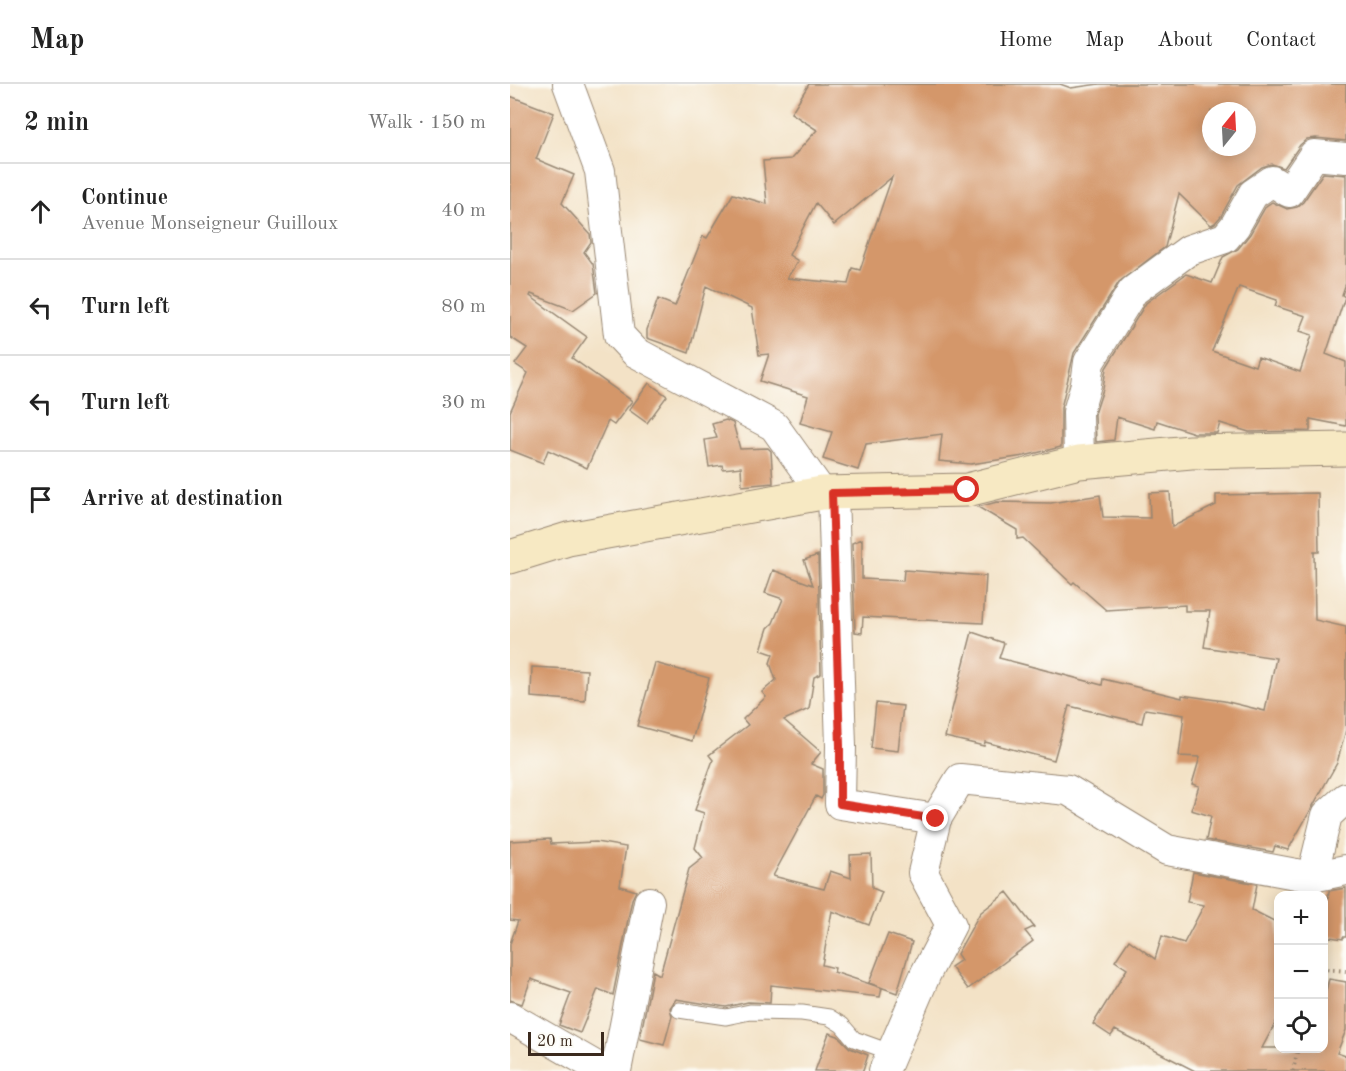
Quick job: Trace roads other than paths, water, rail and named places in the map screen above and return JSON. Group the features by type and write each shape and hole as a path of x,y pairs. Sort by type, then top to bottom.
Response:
{"street":[{"path":"568,84 600,171 619,335 635,352 774,426 827,493 840,746 840,804 936,819"},
{"path":"1079,462 1078,412 1089,362 1133,291 1189,250 1225,238 1235,226 1253,194 1272,181 1289,192 1314,155 1346,158"},
{"path":"510,558 568,539 827,493 967,490 1079,462 1191,452 1346,449"},
{"path":"889,1062 926,973 951,925 923,873 936,819 960,779 1068,790 1167,850 1312,877 1346,870"},
{"path":"1312,877 1327,816 1346,798"},
{"path":"616,1071 649,902"},
{"path":"510,1017 604,1071"}],"lane":[{"path":"679,1010 726,1017 750,1012 802,1013 829,1017 842,1025 854,1039 889,1062"}]}
